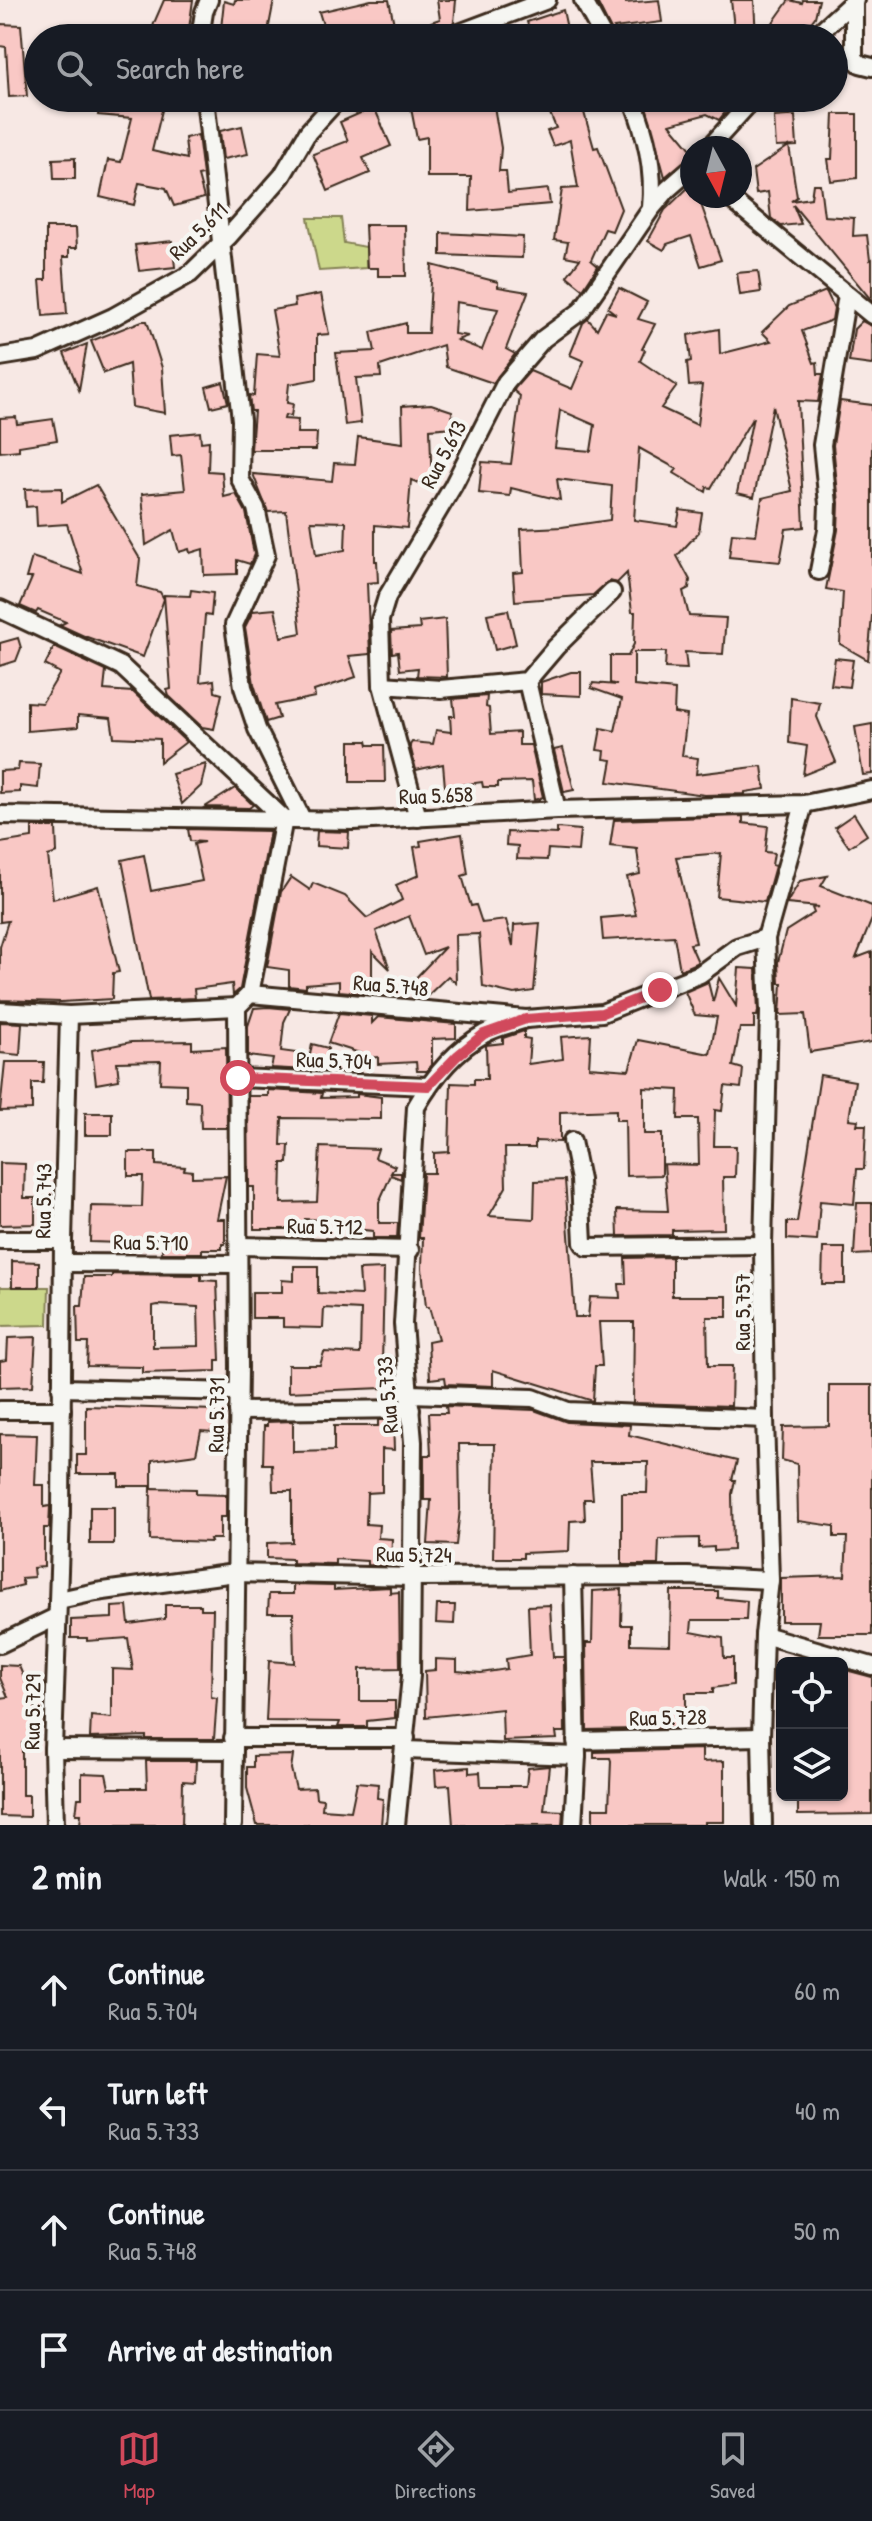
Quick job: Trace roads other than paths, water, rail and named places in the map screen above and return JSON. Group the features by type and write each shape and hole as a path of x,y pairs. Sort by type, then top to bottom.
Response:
{"street":[{"path":"202,24 209,0"},
{"path":"483,24 547,0"},
{"path":"583,0 596,24"},
{"path":"829,24 855,1"},
{"path":"855,1 854,58 860,64 872,67"},
{"path":"206,112 241,420 240,479 256,508 266,555 234,625 236,641 243,687 257,729 302,819"},
{"name":"Rua 5.611","path":"0,357 37,351 113,317 190,274 282,176 308,132 326,112"},
{"path":"637,112 650,152 654,185 651,209"},
{"path":"720,136 741,112"},
{"name":"Rua 5.613","path":"418,818 382,685 380,620 387,597 453,486 506,382 543,339 581,311 651,209 680,179"},
{"path":"742,208 872,315"},
{"path":"819,571 827,530 828,504 822,445 847,295"},
{"path":"382,685 441,689 527,681 556,647 612,592"},
{"path":"0,609 121,666 284,819 250,994 237,1007 69,1015 0,1011"},
{"path":"527,681 557,810"},
{"name":"Rua 5.658","path":"0,815 418,818 557,810 804,804 872,790"},
{"name":"Rua 5.757","path":"763,1825 761,1737 764,1635 770,1580 763,1245 769,1012 766,938 804,804"},
{"name":"Rua 5.748","path":"250,994 526,1019 602,1013 700,974 737,947 766,938"},
{"name":"Rua 5.731","path":"233,1825 239,1246 237,1007"},
{"name":"Rua 5.743","path":"62,1410 69,1015"},
{"name":"Rua 5.733","path":"396,1825 411,1676 411,1401 403,1324 410,1250 416,1107 428,1086 484,1034 526,1019"},
{"name":"Rua 5.704","path":"238,1078 428,1086"},
{"path":"572,1141 580,1180 583,1243 587,1247 763,1245"},
{"path":"0,1240 63,1240"},
{"name":"Rua 5.712","path":"239,1246 410,1250"},
{"name":"Rua 5.710","path":"64,1263 238,1264"},
{"path":"61,1388 238,1392"},
{"path":"238,1411 533,1398 568,1411 765,1419"},
{"path":"0,1410 62,1410"},
{"name":"Rua 5.729","path":"55,1825 53,1749 62,1410"},
{"name":"Rua 5.724","path":"0,1644 58,1608 96,1592 235,1573 413,1577 688,1576 770,1580"},
{"path":"573,1576 577,1749 573,1825"},
{"path":"764,1635 872,1666"},
{"name":"Rua 5.728","path":"53,1749 234,1744 405,1744 577,1749 761,1737"}]}
